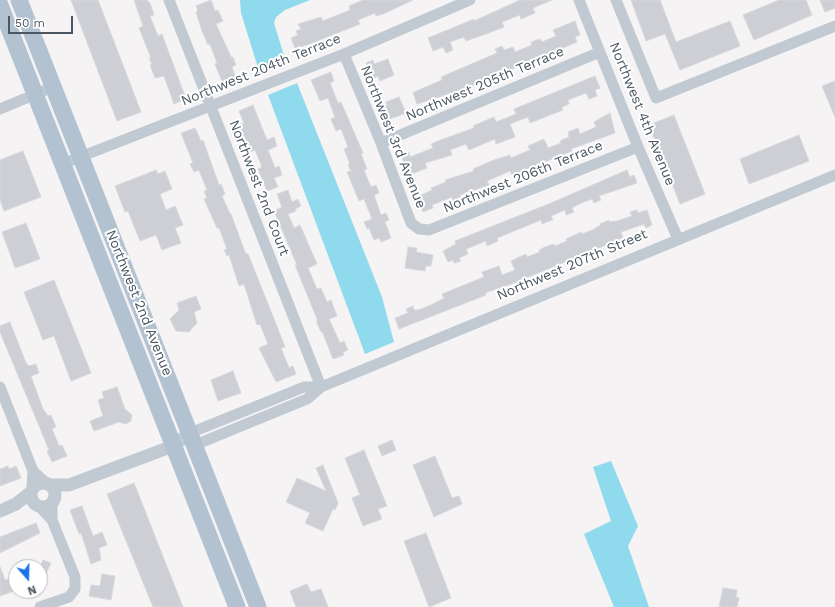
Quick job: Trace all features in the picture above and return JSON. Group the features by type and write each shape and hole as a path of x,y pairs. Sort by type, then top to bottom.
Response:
{"main road":[{"name":"Northwest 2nd Avenue","path":"19,0 258,607"},
{"name":"Northwest 2nd Avenue","path":"0,5 237,607"}],"street":[{"name":"Northwest 2nd Court","path":"169,0 321,387"},
{"name":"Northwest 204th Terrace","path":"62,164 344,54 470,0"},
{"name":"Northwest 4th Avenue","path":"579,0 638,147 678,238"},
{"path":"616,0 656,98 835,26"},
{"name":"Northwest 205th Terrace","path":"381,143 600,52"},
{"name":"Northwest 3rd Avenue","path":"344,54 381,143 411,223 419,229"},
{"path":"0,108 53,87"},
{"name":"Northwest 206th Terrace","path":"419,229 430,230 638,147"},
{"name":"Northwest 207th Street","path":"45,503 69,485 173,446 307,400 321,387 678,238 835,175"},
{"path":"0,387 2,399 33,471 54,491 45,503"},
{"path":"33,471 31,490 32,500 45,503"},
{"path":"16,504 38,483 48,484"},
{"name":"Northwest 207th Street","path":"48,484 69,485"},
{"path":"0,510 16,504 45,503"},
{"path":"40,607 69,597 75,589 75,578 45,503"}],"water":[{"path":"240,0 310,0 285,10 276,17 274,23 286,62 259,71 241,13"},
{"path":"297,83 382,297 394,342 365,354 268,95"},
{"path":"611,461 638,526 628,546 649,607 614,607 584,534 611,521 593,467"}],"building":[{"path":"71,0 98,0 141,112 117,121"},
{"path":"134,0 147,0 150,3 154,15 150,16 158,36 162,34 186,99 174,104 164,76 155,78 150,65 152,64 149,58 151,58 139,28 143,26"},
{"path":"211,0 215,11 218,10 223,21 216,24 236,65 232,67 236,78 223,84 215,64 217,63 210,44 208,45 196,12 198,11 196,6"},
{"path":"363,0 413,0 383,14 376,16 375,13 358,20 360,24 307,45 295,48 291,38 298,35 296,31 301,29 298,24 321,17 323,21 350,10 349,6"},
{"path":"520,0 552,0 533,8 535,13 521,19 520,15 502,22 504,27 466,41 464,37 450,42 453,50 446,53 443,47 433,51 428,38 474,19 474,21"},
{"path":"631,0 660,0 676,42 730,21 740,46 680,70 665,34 646,41"},
{"path":"779,0 806,0 812,15 754,40 743,15"},
{"path":"820,0 835,0 835,8 825,12"},
{"path":"575,21 580,35 575,37 577,42 464,89 417,104 413,93 442,80 441,77 497,53 495,49 502,46 504,50 513,47 515,52 532,45 531,42 540,39 542,42 556,36 553,30"},
{"path":"388,59 394,75 380,81 378,76 373,79 366,63 373,60 374,64"},
{"path":"331,72 334,81 330,83 338,103 341,102 363,153 361,154 367,169 364,170 371,187 376,185 379,193 374,195 381,215 386,213 389,220 385,222 391,238 381,242 379,238 374,240 369,228 367,229 364,222 372,219 364,199 359,201 347,172 351,171 344,149 348,147 341,129 336,131 331,119 335,117 328,98 320,101 311,80"},
{"path":"595,76 600,88 595,90 597,96 589,99 586,93 568,100 569,104 562,107 563,110 530,123 528,117 510,124 515,137 496,144 495,139 469,150 466,144 450,150 452,155 425,163 427,168 409,175 401,155 409,152 410,157 433,148 431,144 474,128 473,126 494,117 496,122 516,114 514,109"},
{"path":"835,81 835,117 822,86"},
{"path":"399,97 406,113 387,120 382,107 387,105 386,102"},
{"path":"253,105 267,140 274,137 277,146 268,150 275,168 279,166 282,175 274,178 278,187 267,191 258,169 262,167 255,150 250,152 238,125 244,123 239,111"},
{"path":"610,113 615,133 571,149 572,151 512,175 510,171 487,181 489,185 460,195 461,197 453,200 452,197 432,205 433,208 423,212 417,197 432,190 431,188 446,182 445,180 474,171 473,169 494,160 510,155 511,158 530,150 528,146 544,139 548,148 561,143 560,141 569,137 568,132 578,128 580,134 596,127 594,122"},
{"path":"674,115 705,194 680,204 649,125"},
{"path":"195,128 201,141 203,140 219,185 221,184 225,194 222,196 231,214 246,254 248,254 276,324 285,347 281,348 289,368 293,366 296,374 276,382 259,348 268,344 260,324 257,325 244,284 239,286 229,255 227,256 224,250 227,249 219,228 217,228 204,199 207,198 204,191 207,190 199,170 194,172 190,164 193,163 181,133"},
{"path":"799,135 809,161 749,184 740,159"},
{"path":"23,151 41,197 4,211 0,200 0,160"},
{"path":"156,170 158,174 165,171 172,189 160,194 166,210 175,206 183,225 175,228 181,243 162,250 156,235 140,241 128,211 125,212 115,186"},
{"path":"627,170 630,177 634,175 637,183 599,196 601,200 594,203 592,199 579,204 572,208 574,212 566,215 565,210 551,216 553,220 542,224 541,220 497,238 498,241 487,246 486,241 466,249 468,254 459,258 461,261 454,263 453,260 448,262 443,251 456,244 455,241 551,203"},
{"path":"288,190 292,202 298,199 301,206 295,209 296,211 288,214 294,228 300,225 317,264 308,268 317,289 321,288 327,302 331,300 337,316 329,319 340,343 344,341 348,350 343,352 344,355 333,359 322,331 321,332 317,323 317,319 295,265 297,265 274,211 282,207 277,194"},
{"path":"637,210 638,213 647,210 652,225 646,228 644,224 621,232 623,238 514,283 485,293 486,295 399,329 395,318 408,313 406,309 413,306 414,310 418,310 431,305 444,298 442,294 484,277 482,272 499,266 502,275 515,270 511,261 517,258 526,254 527,257 540,252 539,250 545,247 554,244 555,246 567,241 566,239 581,232 582,234 595,229 601,225 600,224 609,220 609,222 617,221 632,216 630,212"},
{"path":"26,223 40,259 15,268 2,232"},
{"path":"408,247 417,248 416,252 433,255 431,266 426,266 425,271 405,268"},
{"path":"54,280 91,373 71,381 54,336 43,340 24,292"},
{"path":"196,296 201,309 194,312 197,323 189,332 176,331 170,319 179,310 177,303"},
{"path":"10,322 26,363 29,366 36,364 39,373 31,376 43,409 48,416 51,415 56,427 52,429 59,446 62,445 67,456 52,462 47,451 49,450 0,332 0,326"},
{"path":"233,371 241,393 218,401 211,380"},
{"path":"117,387 125,409 132,415 131,421 126,424 119,422 94,431 90,421 103,416 98,400 104,398 102,392"},
{"path":"392,440 396,450 382,456 378,446"},
{"path":"364,450 387,506 378,509 382,519 363,526 352,498 360,495 345,458"},
{"path":"435,456 452,498 459,496 462,504 434,517 413,465"},
{"path":"323,465 338,503 335,510 333,509 323,531 305,523 310,513 286,502 297,478 326,491 316,468"},
{"path":"8,466 9,469 16,466 21,478 0,486 0,469"},
{"path":"134,483 183,607 153,607 107,494"},
{"path":"82,506 93,536 102,532 107,545 99,548 101,560 91,564 81,533 79,534 70,510"},
{"path":"36,523 40,533 0,553 0,537"},
{"path":"426,533 451,598 429,607 404,541"},
{"path":"48,562 51,563 48,569"},
{"path":"0,567 5,580 8,579 8,593 0,596"},
{"path":"102,574 115,576 111,600 89,596 91,585 100,586"},
{"path":"307,584 311,592 321,589 328,607 296,607 290,591"},
{"path":"723,588 737,590 736,597 739,598 737,607 719,607"}]}
